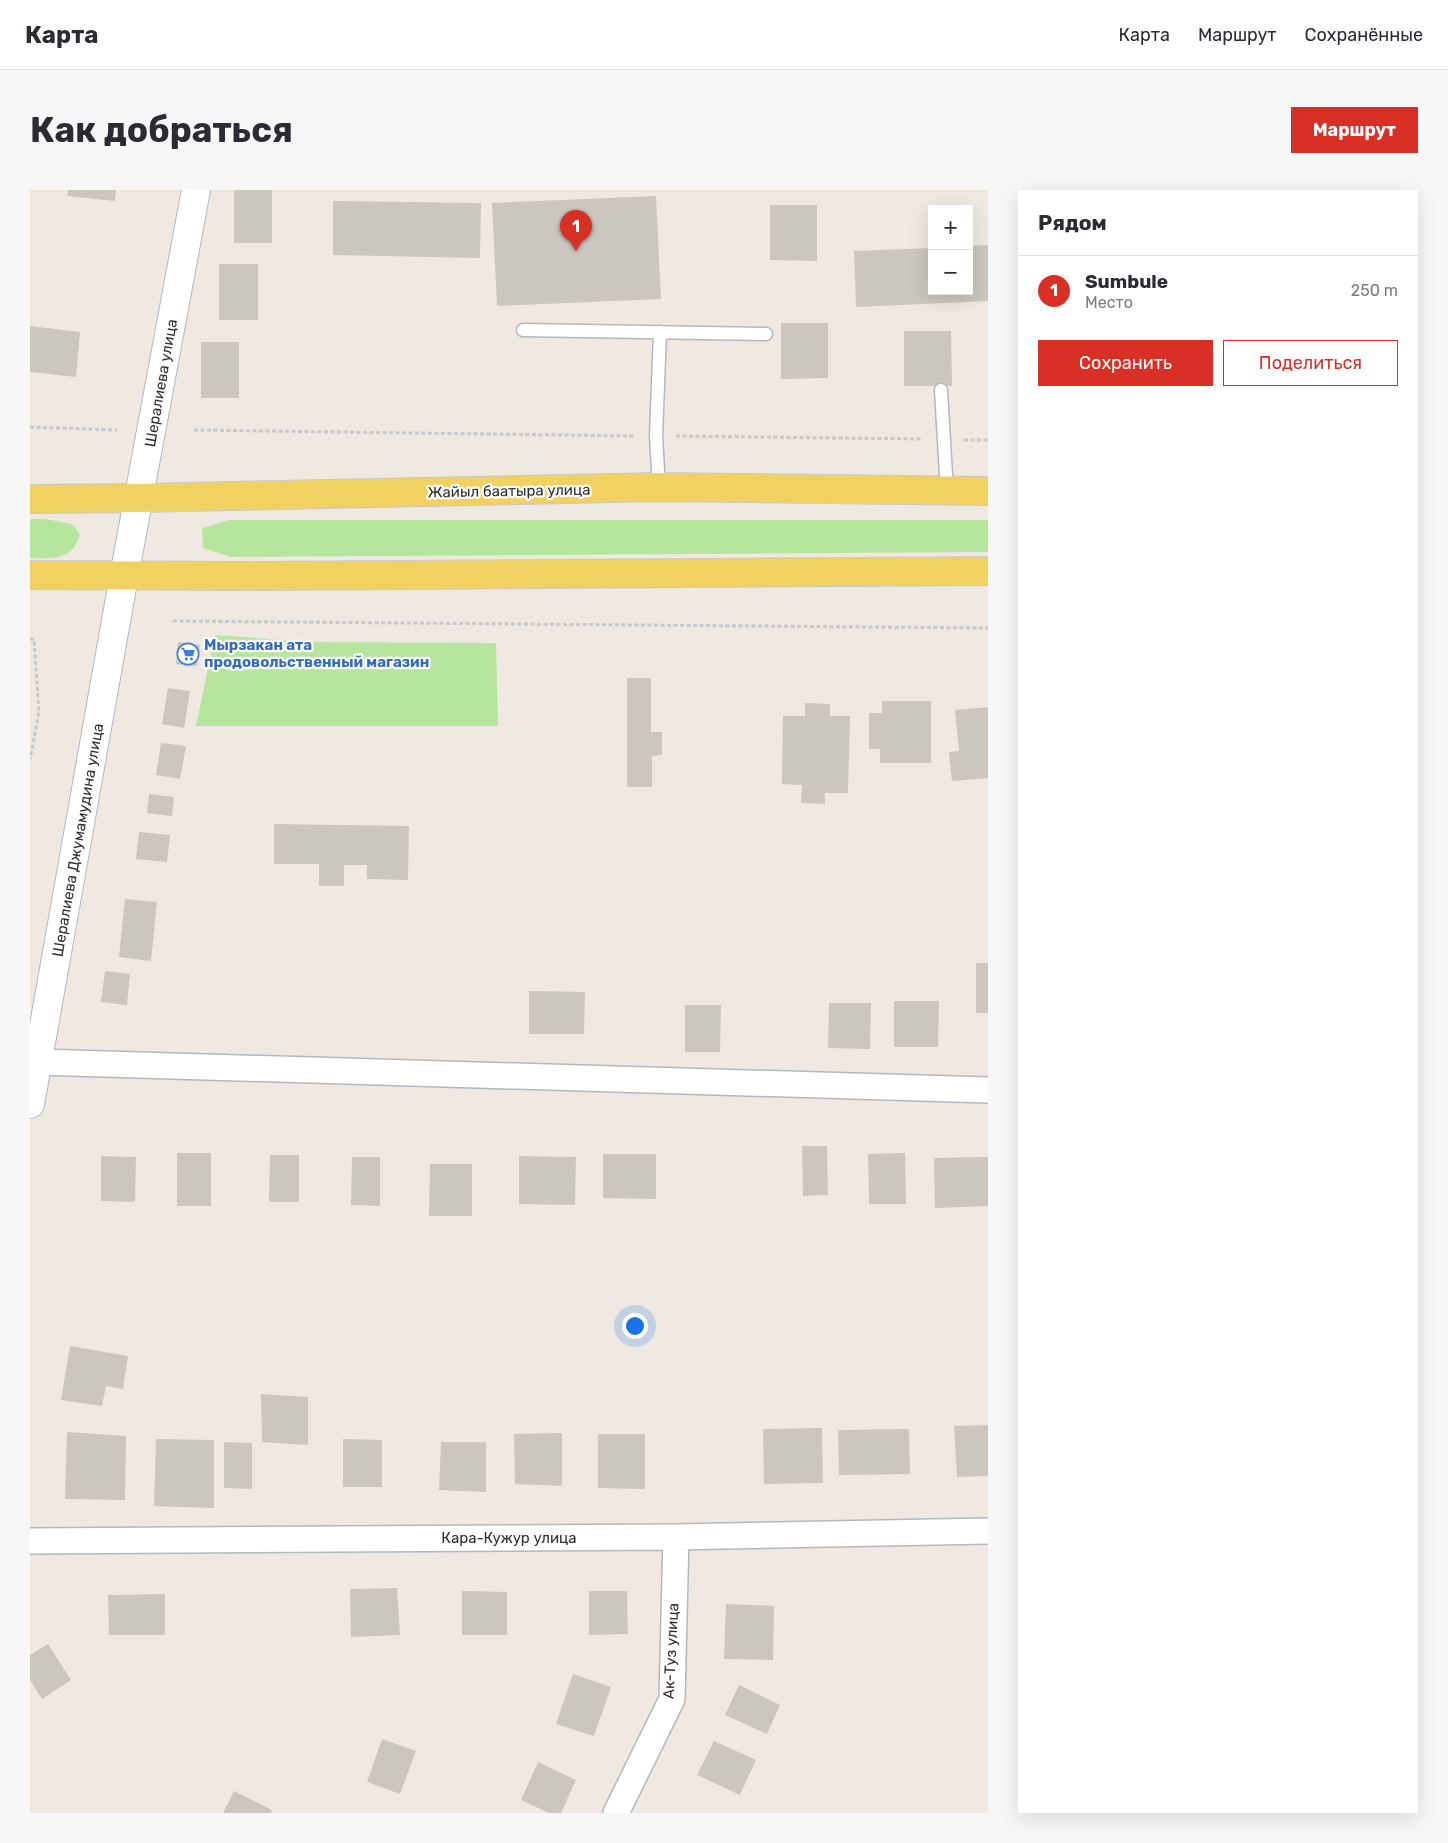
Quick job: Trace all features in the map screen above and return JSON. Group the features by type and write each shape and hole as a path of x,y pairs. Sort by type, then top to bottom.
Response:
{"main road":[{"name":"Жайыл баатыра улица","path":"30,499 658,487 988,491"},
{"path":"30,574 124,576 988,571"}],"street":[{"name":"Шералиева улица","path":"124,576 196,190"},
{"name":"Шералиева Джумамудина улица","path":"30,1104 124,576"},
{"path":"38,1062 988,1090"},
{"name":"Кара-Кужур улица","path":"30,1541 676,1537 988,1531"},
{"name":"Ак-Туз улица","path":"616,1813 672,1699 676,1537"}],"lane":[{"path":"523,330 766,334"},
{"path":"658,487 656,436 660,332"},
{"path":"941,390 947,492"}],"path":[{"path":"30,427 117,430"},
{"path":"194,430 988,440"},
{"path":"173,621 988,628"},
{"path":"30,639 34,639 38,712 30,759"}],"green space":[{"path":"30,519 46,519 72,524 80,534 77,543 73,549 55,558 30,558"},
{"path":"230,520 988,520 988,552 231,557 203,548 202,528"},
{"path":"215,635 307,642 496,643 498,726 196,726"}],"building":[{"path":"68,190 116,190 115,201 67,196"},
{"path":"234,190 272,190 272,243 234,243"},
{"path":"656,196 661,299 497,306 492,203"},
{"path":"333,201 481,203 480,258 333,255"},
{"path":"770,205 817,205 817,261 770,260"},
{"path":"988,245 988,301 856,307 854,251 928,248 928,295 973,295 973,246"},
{"path":"219,264 258,264 258,320 219,320"},
{"path":"781,323 828,323 828,378 781,379"},
{"path":"30,326 80,332 76,377 30,372"},
{"path":"904,331 951,331 952,386 904,386"},
{"path":"201,342 239,342 239,398 201,398"},
{"name":"Мырзакан ата продовольственный магазин","path":"178,642 200,645 197,666 176,664"},
{"path":"627,678 651,678 651,732 662,732 662,755 652,756 652,787 627,787"},
{"path":"168,688 190,691 184,728 162,724"},
{"path":"882,701 931,701 931,763 880,763 880,749 869,749 869,713 882,713"},
{"path":"805,703 830,704 830,716 850,716 848,793 825,793 825,804 801,803 802,785 782,784 783,716 805,716"},
{"path":"988,707 988,778 952,781 949,752 959,751 955,710"},
{"path":"161,743 186,746 180,779 156,775"},
{"path":"149,794 174,797 172,816 147,813"},
{"path":"274,824 409,826 408,880 367,879 367,865 344,865 344,886 319,886 319,864 274,864"},
{"path":"139,832 170,835 167,862 136,859"},
{"path":"125,899 157,902 151,961 119,957"},
{"path":"976,963 988,963 988,1013 976,1013"},
{"path":"105,971 130,974 127,1005 101,1002"},
{"path":"529,991 585,992 584,1034 529,1034"},
{"path":"894,1001 939,1001 938,1047 894,1047"},
{"path":"829,1003 871,1003 870,1049 828,1048"},
{"path":"685,1005 721,1005 720,1052 685,1052"},
{"path":"802,1146 827,1146 828,1195 803,1196"},
{"path":"177,1153 211,1153 211,1206 177,1206"},
{"path":"905,1153 906,1204 869,1204 868,1154"},
{"path":"603,1154 656,1154 656,1199 603,1198"},
{"path":"270,1155 299,1155 299,1202 269,1202"},
{"path":"101,1156 136,1157 135,1202 101,1201"},
{"path":"519,1156 576,1157 575,1205 519,1204"},
{"path":"352,1157 380,1157 380,1206 351,1205"},
{"path":"988,1157 988,1206 935,1208 934,1158"},
{"path":"430,1164 472,1164 472,1216 429,1216"},
{"path":"70,1346 128,1356 123,1389 106,1386 102,1406 61,1400"},
{"path":"261,1394 308,1397 308,1445 262,1442"},
{"path":"988,1425 988,1476 957,1477 954,1426"},
{"path":"822,1428 823,1483 764,1484 763,1429"},
{"path":"909,1429 910,1474 839,1475 838,1430"},
{"path":"67,1432 126,1436 125,1500 65,1499"},
{"path":"562,1433 562,1486 515,1484 514,1434"},
{"path":"598,1434 645,1434 645,1489 598,1488"},
{"path":"156,1439 214,1440 214,1508 154,1506"},
{"path":"343,1439 382,1440 382,1487 343,1487"},
{"path":"224,1442 252,1443 252,1489 224,1488"},
{"path":"441,1442 486,1442 486,1492 439,1490"},
{"path":"397,1588 400,1635 351,1637 350,1589"},
{"path":"462,1591 507,1592 507,1635 462,1635"},
{"path":"589,1591 627,1591 628,1634 589,1635"},
{"path":"165,1594 165,1635 109,1635 108,1595"},
{"path":"726,1604 774,1606 773,1660 724,1659"},
{"path":"48,1644 71,1680 42,1699 30,1680 30,1655"},
{"path":"573,1674 611,1687 594,1736 556,1724"},
{"path":"739,1685 780,1705 767,1734 725,1715"},
{"path":"382,1739 416,1751 400,1794 367,1782"},
{"path":"714,1741 756,1760 740,1795 697,1775"},
{"path":"538,1762 576,1780 561,1813 549,1813 521,1800"},
{"path":"234,1791 272,1810 271,1813 223,1813"}],"place":[{"name":"Sumbule","path":"576,251"},
{"name":"Мырзакан ата продовольственный магазин","path":"188,654"}]}
